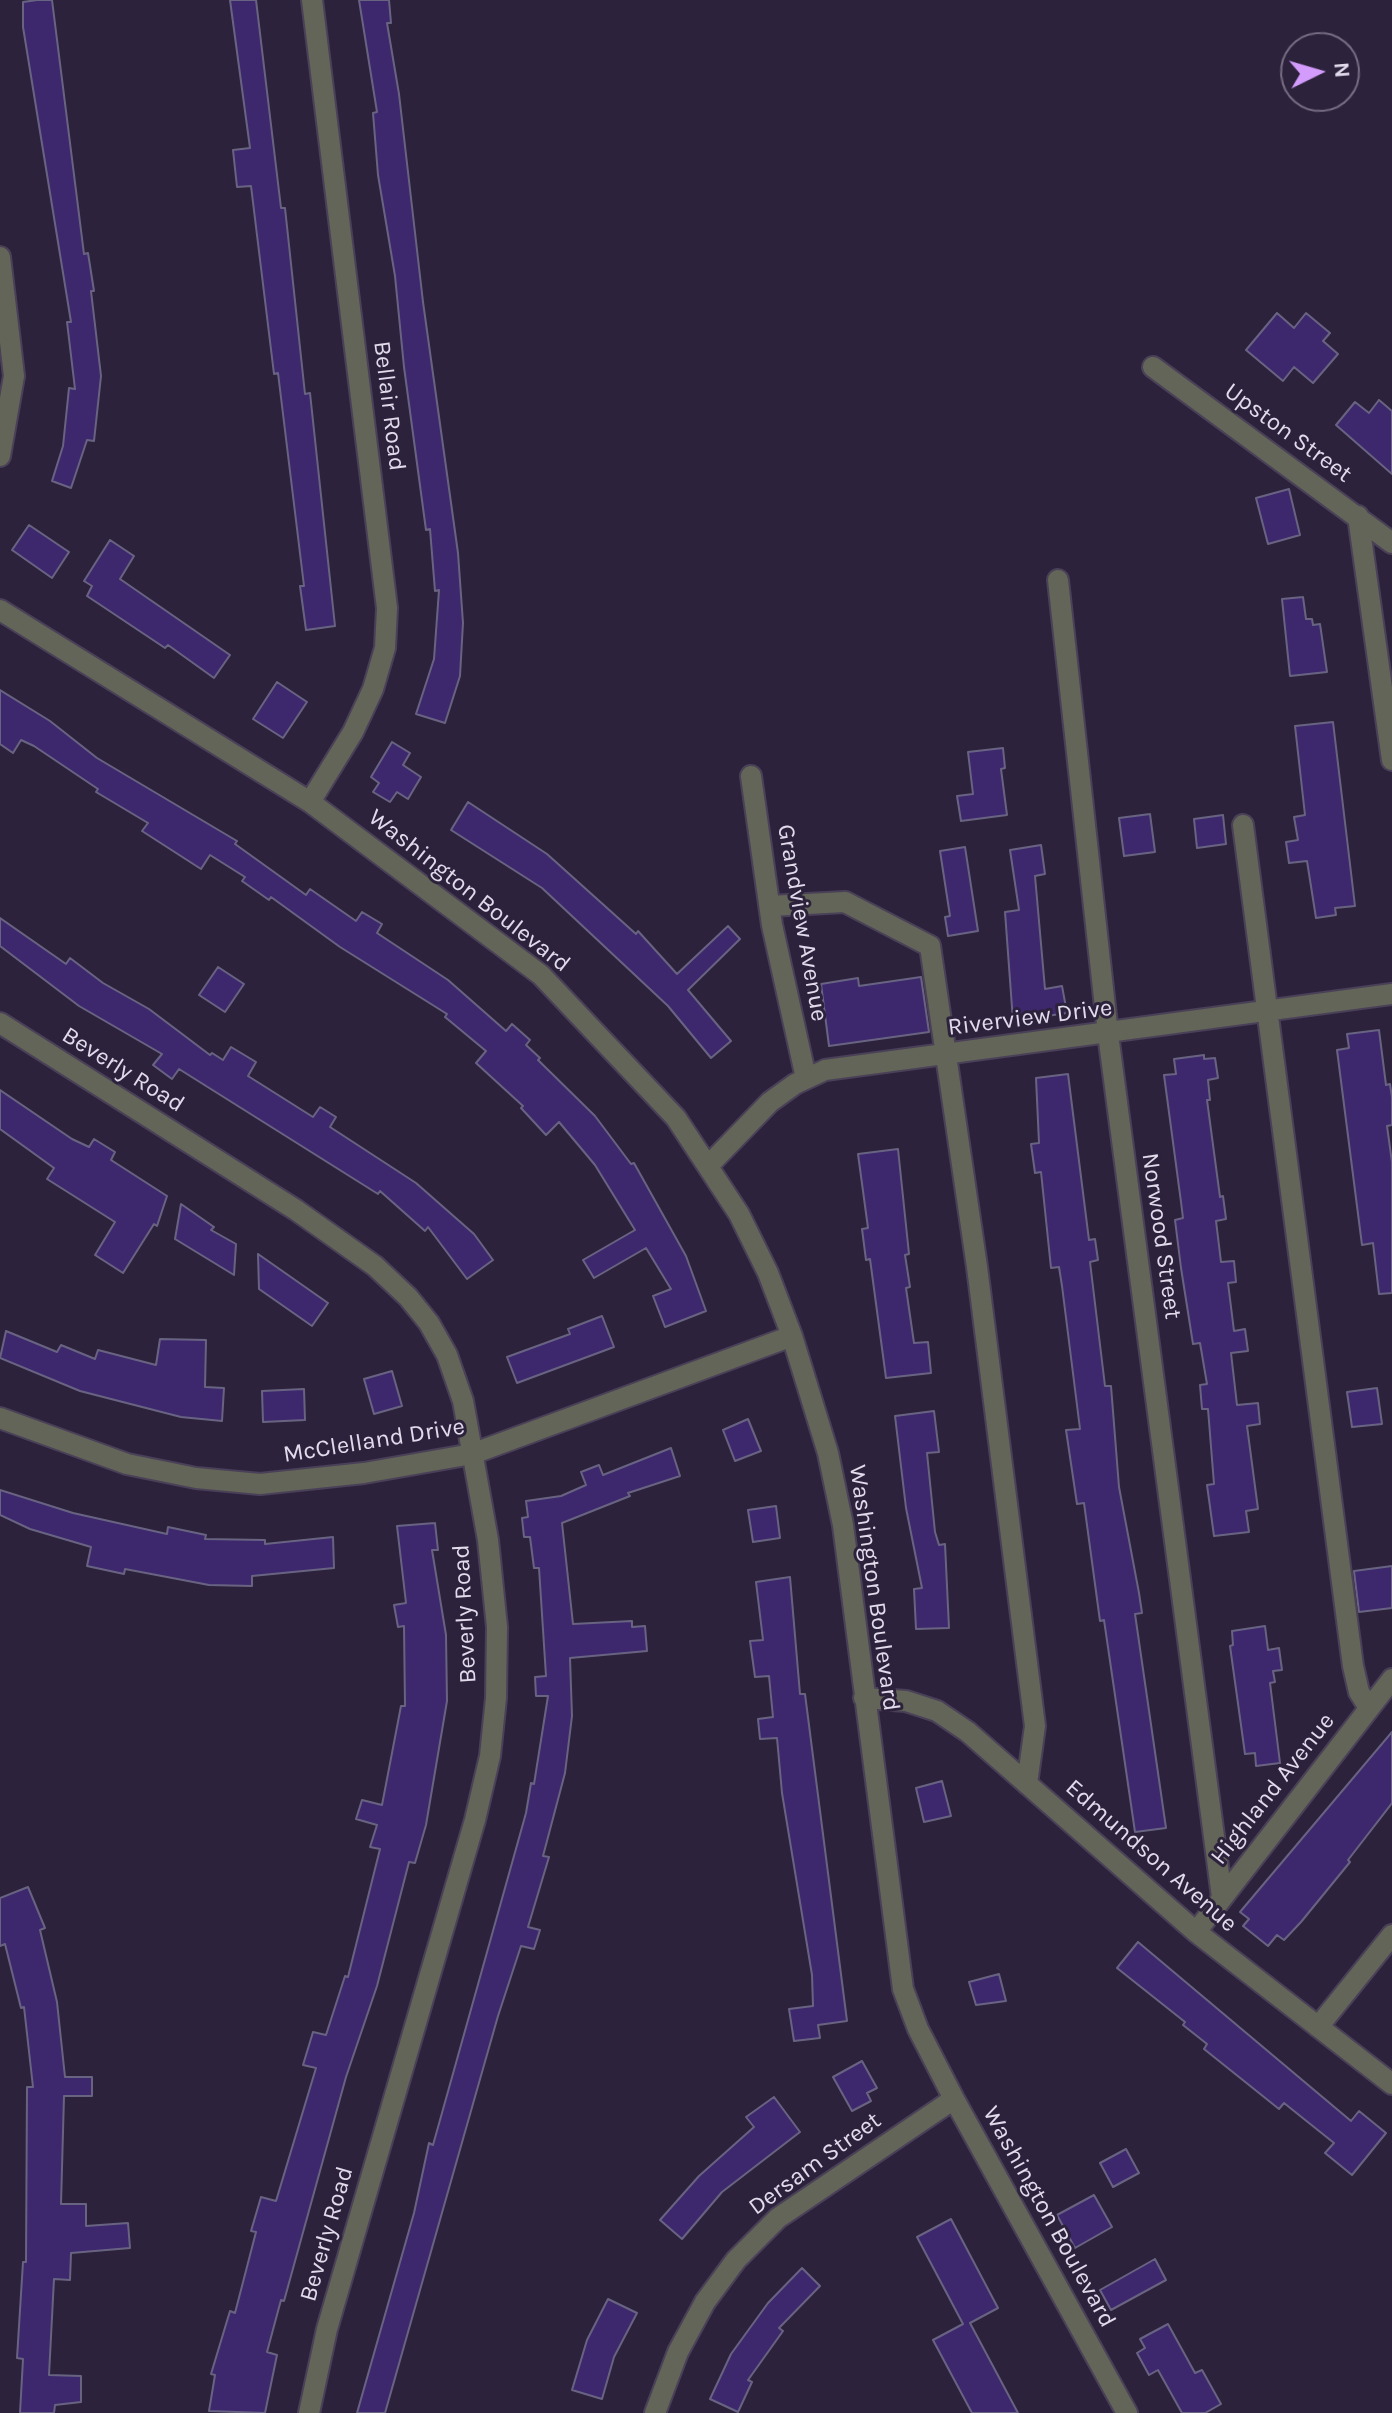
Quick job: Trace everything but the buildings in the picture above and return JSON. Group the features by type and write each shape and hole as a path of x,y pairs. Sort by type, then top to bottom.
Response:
{"street":[{"name":"Bellair Road","path":"310,802 353,732 373,689 385,648 387,608 312,0"},
{"path":"0,257 14,376 9,423 0,456"},
{"name":"Upston Street","path":"1153,367 1392,543"},
{"path":"1358,516 1392,760"},
{"name":"Norwood Street","path":"1058,580 1108,1034 1222,1897"},
{"name":"Washington Boulevard","path":"0,610 310,802 541,975 676,1118 739,1214 768,1273 812,1391 843,1525 903,1989 918,2029 954,2099 1127,2413"},
{"name":"Grandview Avenue","path":"751,776 791,1023 806,1078"},
{"path":"1243,825 1265,1012 1353,1666 1359,1692 1369,1708"},
{"path":"770,906 845,902 930,946 977,1267 1035,1726 1027,1784"},
{"name":"Riverview Drive","path":"708,1166 770,1102 806,1078 825,1070 1392,994"},
{"name":"Beverly Road","path":"0,1023 296,1210 386,1276 429,1323 447,1355 463,1401 488,1540 497,1627 496,1698 490,1756 475,1820 327,2329 309,2413"},
{"name":"McClelland Drive","path":"0,1418 127,1464 196,1478 260,1484 364,1473 472,1454 792,1336"},
{"name":"Highland Avenue","path":"1196,1932 1392,1679"},
{"name":"Edmundson Avenue","path":"864,1698 906,1701 937,1711 968,1732 1196,1932 1392,2084"},
{"path":"1318,2027 1392,1935"},
{"name":"Dersam Street","path":"655,2413 678,2352 705,2302 736,2260 778,2218 954,2099"}]}
